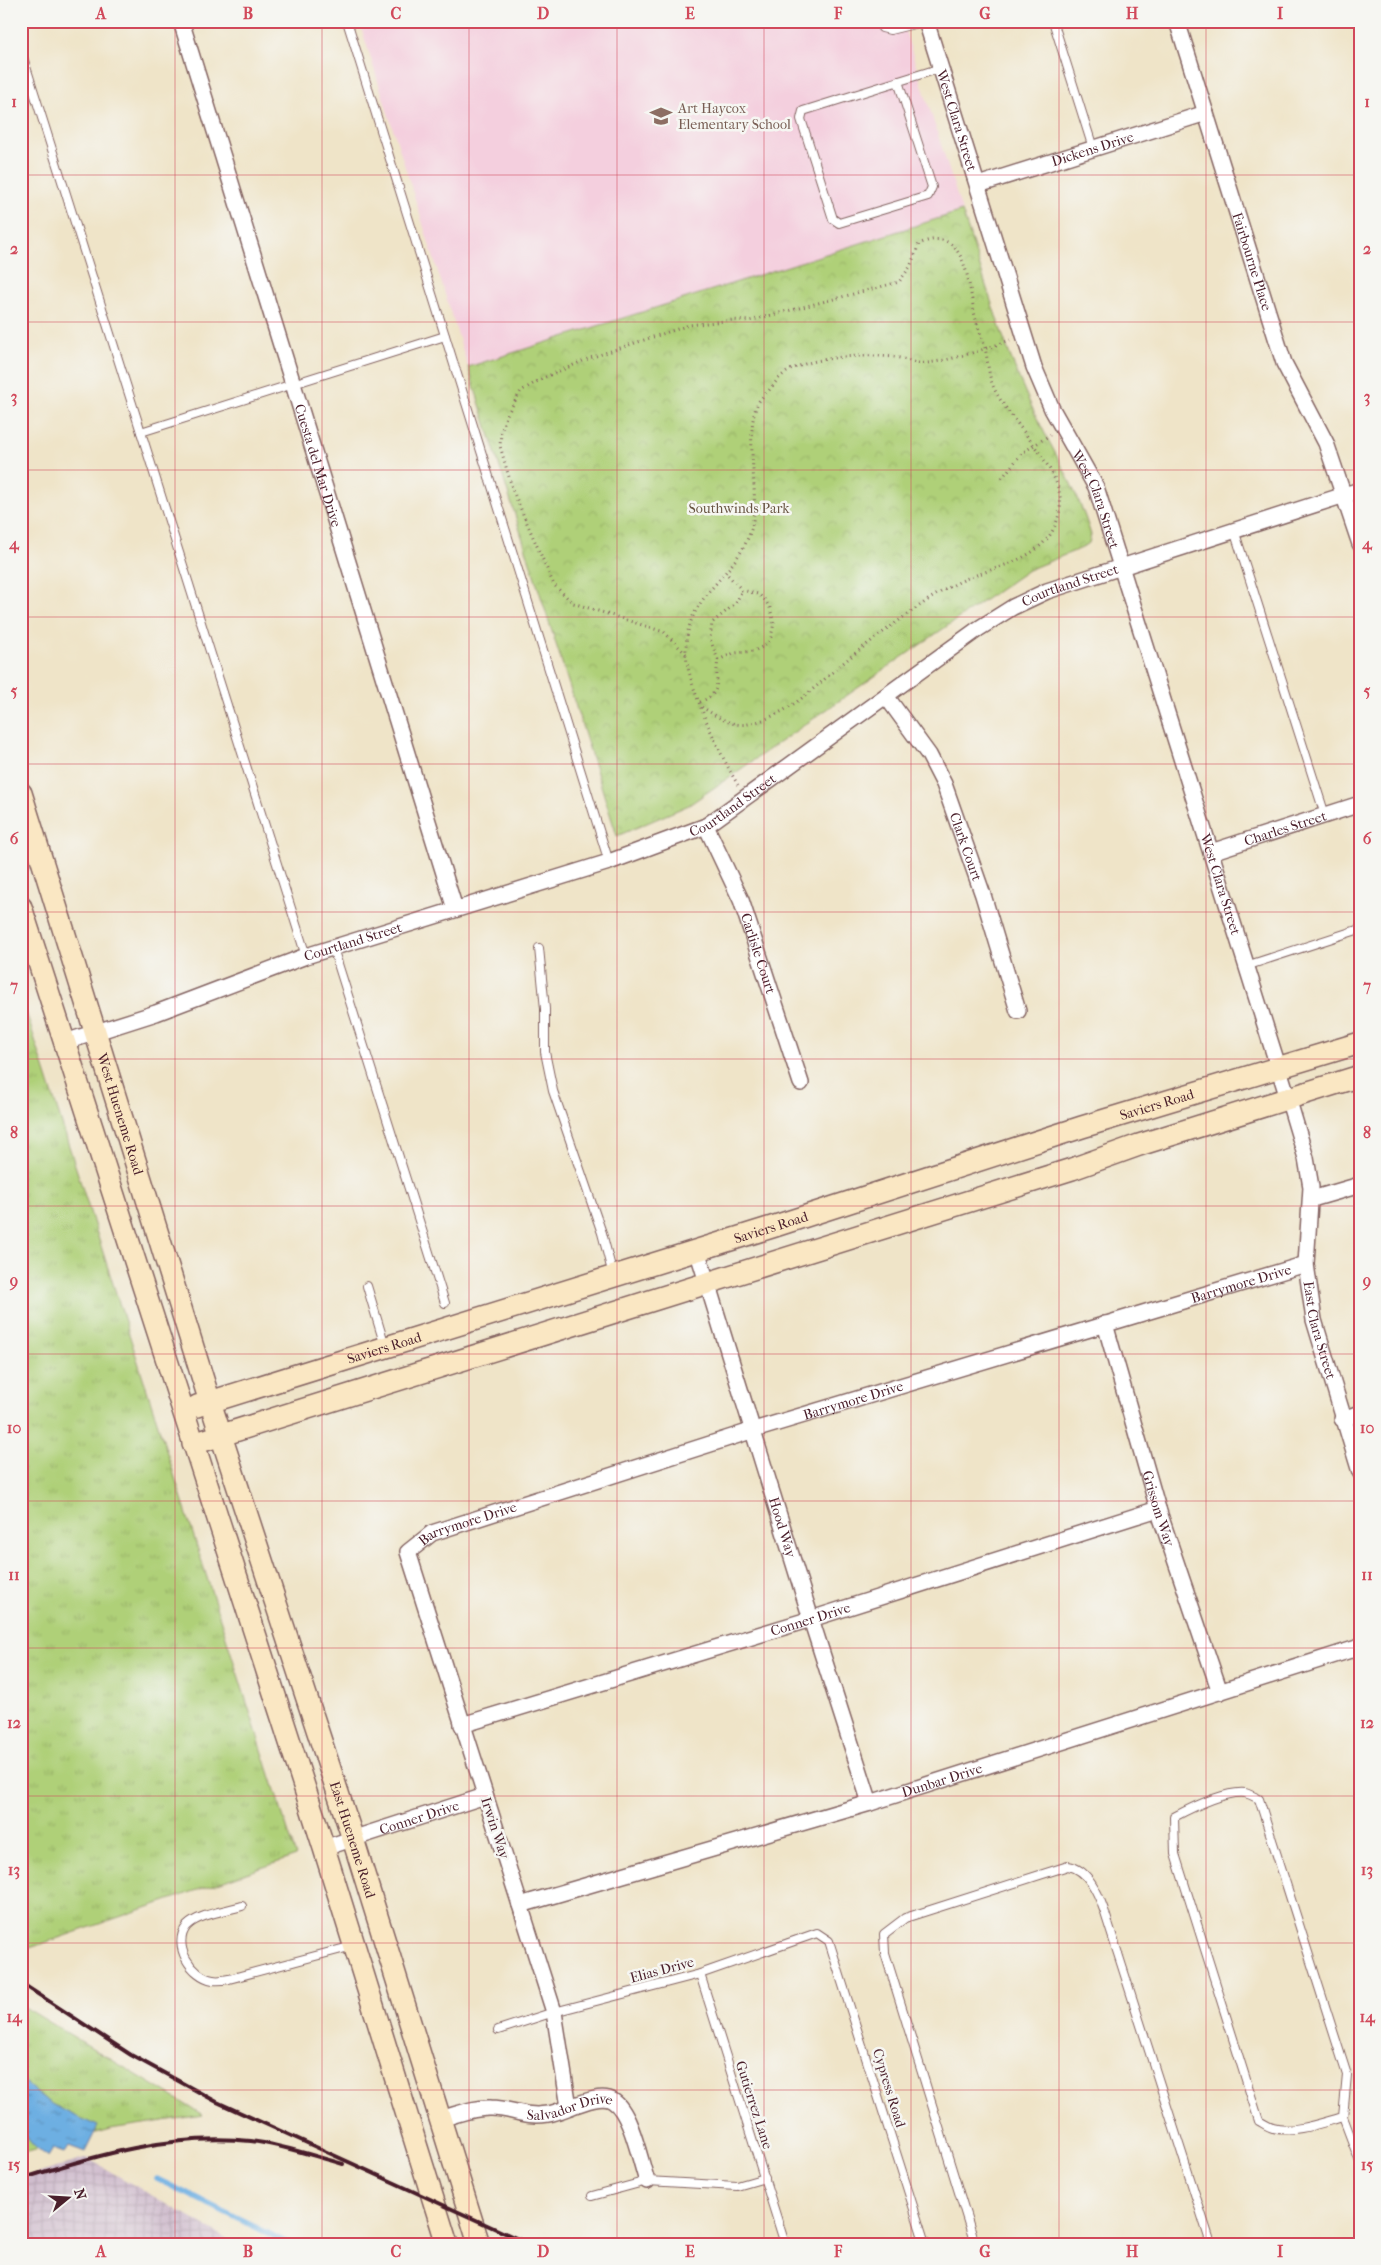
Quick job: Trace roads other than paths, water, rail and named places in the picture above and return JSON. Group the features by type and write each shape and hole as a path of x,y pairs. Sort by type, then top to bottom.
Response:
{"main road":[{"name":"West Hueneme Road","path":"21,793 97,1032 210,1402 222,1435"},
{"path":"21,907 193,1444 1072,1169 1139,1145 1360,1076"},
{"name":"Saviers Road","path":"183,1410 697,1250 1082,1127 1360,1043"},
{"name":"East Hueneme Road","path":"222,1435 353,1839 479,2244"},
{"name":"East Hueneme Road","path":"193,1444 355,1945 447,2244"},
{"path":"386,2043 403,2065 420,2108 432,2120 439,2119"}],"street":[{"name":"Cuesta del Mar Drive","path":"181,21 455,909"},
{"name":"West Clara Street","path":"926,21 1034,367 1052,409 1096,487 1288,1098"},
{"name":"Fairbourne Place","path":"1177,21 1284,363 1326,444 1345,495 1360,544"},
{"name":"Dickens Drive","path":"978,185 1206,113"},
{"name":"Courtland Street","path":"65,1042 156,1013 306,956 609,862 706,826 978,629 1013,607 1047,591 1121,565 1360,490"},
{"name":"Clark Court","path":"886,696 929,755 944,784 983,895 1018,1011"},
{"name":"Charles Street","path":"1211,852 1360,804"},
{"name":"Carlisle Court","path":"706,826 741,900 801,1083"},
{"name":"East Clara Street","path":"1288,1098 1306,1158 1312,1199 1306,1264 1314,1320 1342,1419 1360,1472"},
{"path":"1312,1199 1360,1184"},
{"name":"Hood Way","path":"697,1250 870,1803"},
{"name":"Barrymore Drive","path":"408,1552 432,1534 754,1430 1306,1264"},
{"name":"Grissom Way","path":"1105,1324 1158,1510 1220,1692"},
{"path":"1342,1419 1360,1413"},
{"name":"Conner Drive","path":"462,1724 811,1619 1158,1510"},
{"name":"Irwin Way","path":"408,1552 554,2012 569,2107"},
{"name":"Dunbar Drive","path":"520,1905 870,1803 1360,1647"},
{"name":"Conner Drive","path":"324,1848 485,1796"},
{"name":"Salvador Drive","path":"439,2119 484,2108 494,2108 525,2116 550,2114 599,2098 607,2098 618,2105 627,2120 647,2181"}],"lane":[{"path":"347,21 609,862"},
{"path":"878,21 882,28 890,30 926,21"},
{"path":"1053,21 1093,148"},
{"path":"21,51 306,956"},
{"path":"898,81 932,187 928,196 839,223 833,219 801,119 803,111 898,81 941,68"},
{"path":"141,432 445,336"},
{"path":"1234,530 1325,815"},
{"path":"1246,966 1360,929"},
{"path":"333,948 445,1303"},
{"path":"539,948 545,1010 545,1052 553,1091 602,1232 613,1275"},
{"path":"367,1286 385,1346"},
{"path":"1343,2116 1316,2125 1295,2128 1274,2128 1258,2120 1175,1854 1174,1817 1192,1807 1226,1796 1245,1793 1259,1799 1347,2075 1343,2116 1360,2162"},
{"path":"975,2244 885,1952 884,1934 905,1918 1068,1866 1075,1867 1095,1887 1102,1905 1211,2244"},
{"path":"242,1906 202,1918 189,1924 183,1933 183,1950 186,1959 203,1976 213,1980 229,1979 355,1945"},
{"name":"Elias Drive","path":"498,2030 554,2012 700,1974 817,1933 829,1941"},
{"name":"Cypress Road","path":"829,1941 925,2244"},
{"name":"Gutierrez Lane","path":"700,1974 785,2244"},
{"path":"592,2196 647,2181 737,2186 765,2178"}],"water":[{"path":"21,2078 48,2101 98,2126 85,2152 69,2146 64,2153 53,2149 48,2157 29,2141 22,2123"}],"waterway":[{"path":"157,2179 290,2244"}],"railway":[{"path":"21,1983 131,2055 217,2102 529,2244"},
{"path":"21,2179 106,2154 163,2143 192,2140 251,2141 286,2148 343,2164"}],"place":[{"name":"Art Haycox Elementary School","path":"661,116"}],"park label":[{"name":"Southwinds Park","path":"739,508"}]}
